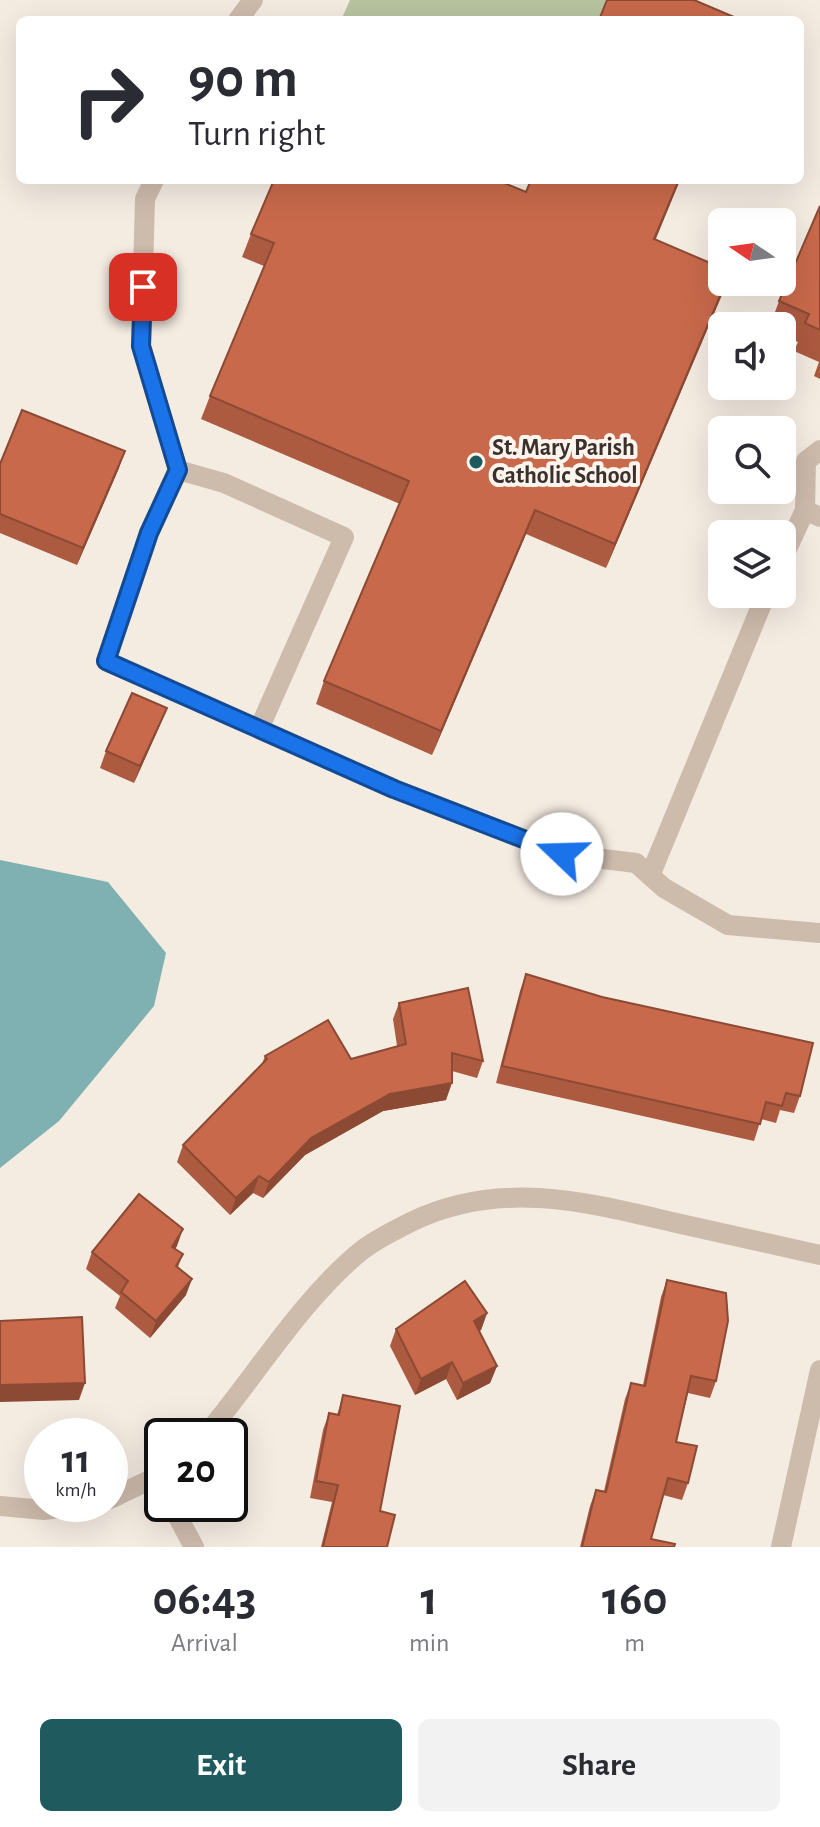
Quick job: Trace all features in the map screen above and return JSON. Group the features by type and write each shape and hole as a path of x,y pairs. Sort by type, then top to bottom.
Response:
{"street":[{"path":"152,184 145,199 141,346 178,470 149,533 106,661 394,789 562,854 636,863 650,876 728,925 820,933"},
{"path":"796,539 813,514 806,461 820,450"},
{"path":"178,470 224,483 344,537 259,729"},
{"path":"650,876 760,608"},
{"path":"219,1418 323,1289 361,1250 401,1227 451,1206 493,1197 538,1195 582,1201 820,1255"},
{"path":"781,1547 820,1370"},
{"path":"0,1506 24,1508"},
{"path":"181,1522 194,1547"}],"green space":[{"path":"350,0 609,0 602,16 343,16"}],"water":[{"path":"0,860 108,882 166,953 154,1006 59,1121 0,1168"}],"building":[{"path":"607,0 694,0 732,16 601,16"},
{"name":"St. Mary Parish Catholic School","path":"272,184 507,184 526,192 529,184 677,184 654,239 708,262 708,296 720,296 713,312 708,312 708,324 615,544 535,510 441,731 324,681 409,481 210,396 274,243 251,234"},
{"path":"820,206 820,330 805,323 809,314 779,301 781,296 796,296 796,262"},
{"path":"22,410 125,451 83,548 0,514 0,464"},
{"path":"132,693 167,708 140,766 106,751"},
{"path":"526,974 602,997 813,1043 800,1096 786,1093 782,1106 766,1102 760,1124 502,1066"},
{"path":"468,988 483,1061 452,1053 452,1083 390,1094 311,1138 269,1182 259,1176 236,1198 183,1145 267,1059 265,1056 328,1020 351,1059 406,1044 399,1003"},
{"path":"139,1194 183,1229 172,1247 183,1254 176,1266 192,1279 156,1321 121,1292 128,1281 92,1252"},
{"path":"667,1280 726,1293 728,1321 716,1381 691,1376 676,1442 697,1446 688,1483 668,1478 651,1539 675,1544 674,1547 582,1547 596,1490 606,1492 631,1383 645,1386"},
{"path":"465,1281 487,1313 474,1321 497,1366 463,1383 452,1362 421,1379 396,1329"},
{"path":"82,1317 85,1383 0,1385 0,1321"},
{"path":"343,1395 400,1406 380,1511 395,1515 387,1547 323,1547 338,1485 316,1481 329,1413 339,1415"}],"place":[{"name":"St. Mary Parish Catholic School","path":"476,462"}],"route":[{"path":"143,287 141,346 178,470 149,533 106,661 394,789 562,854"}]}
